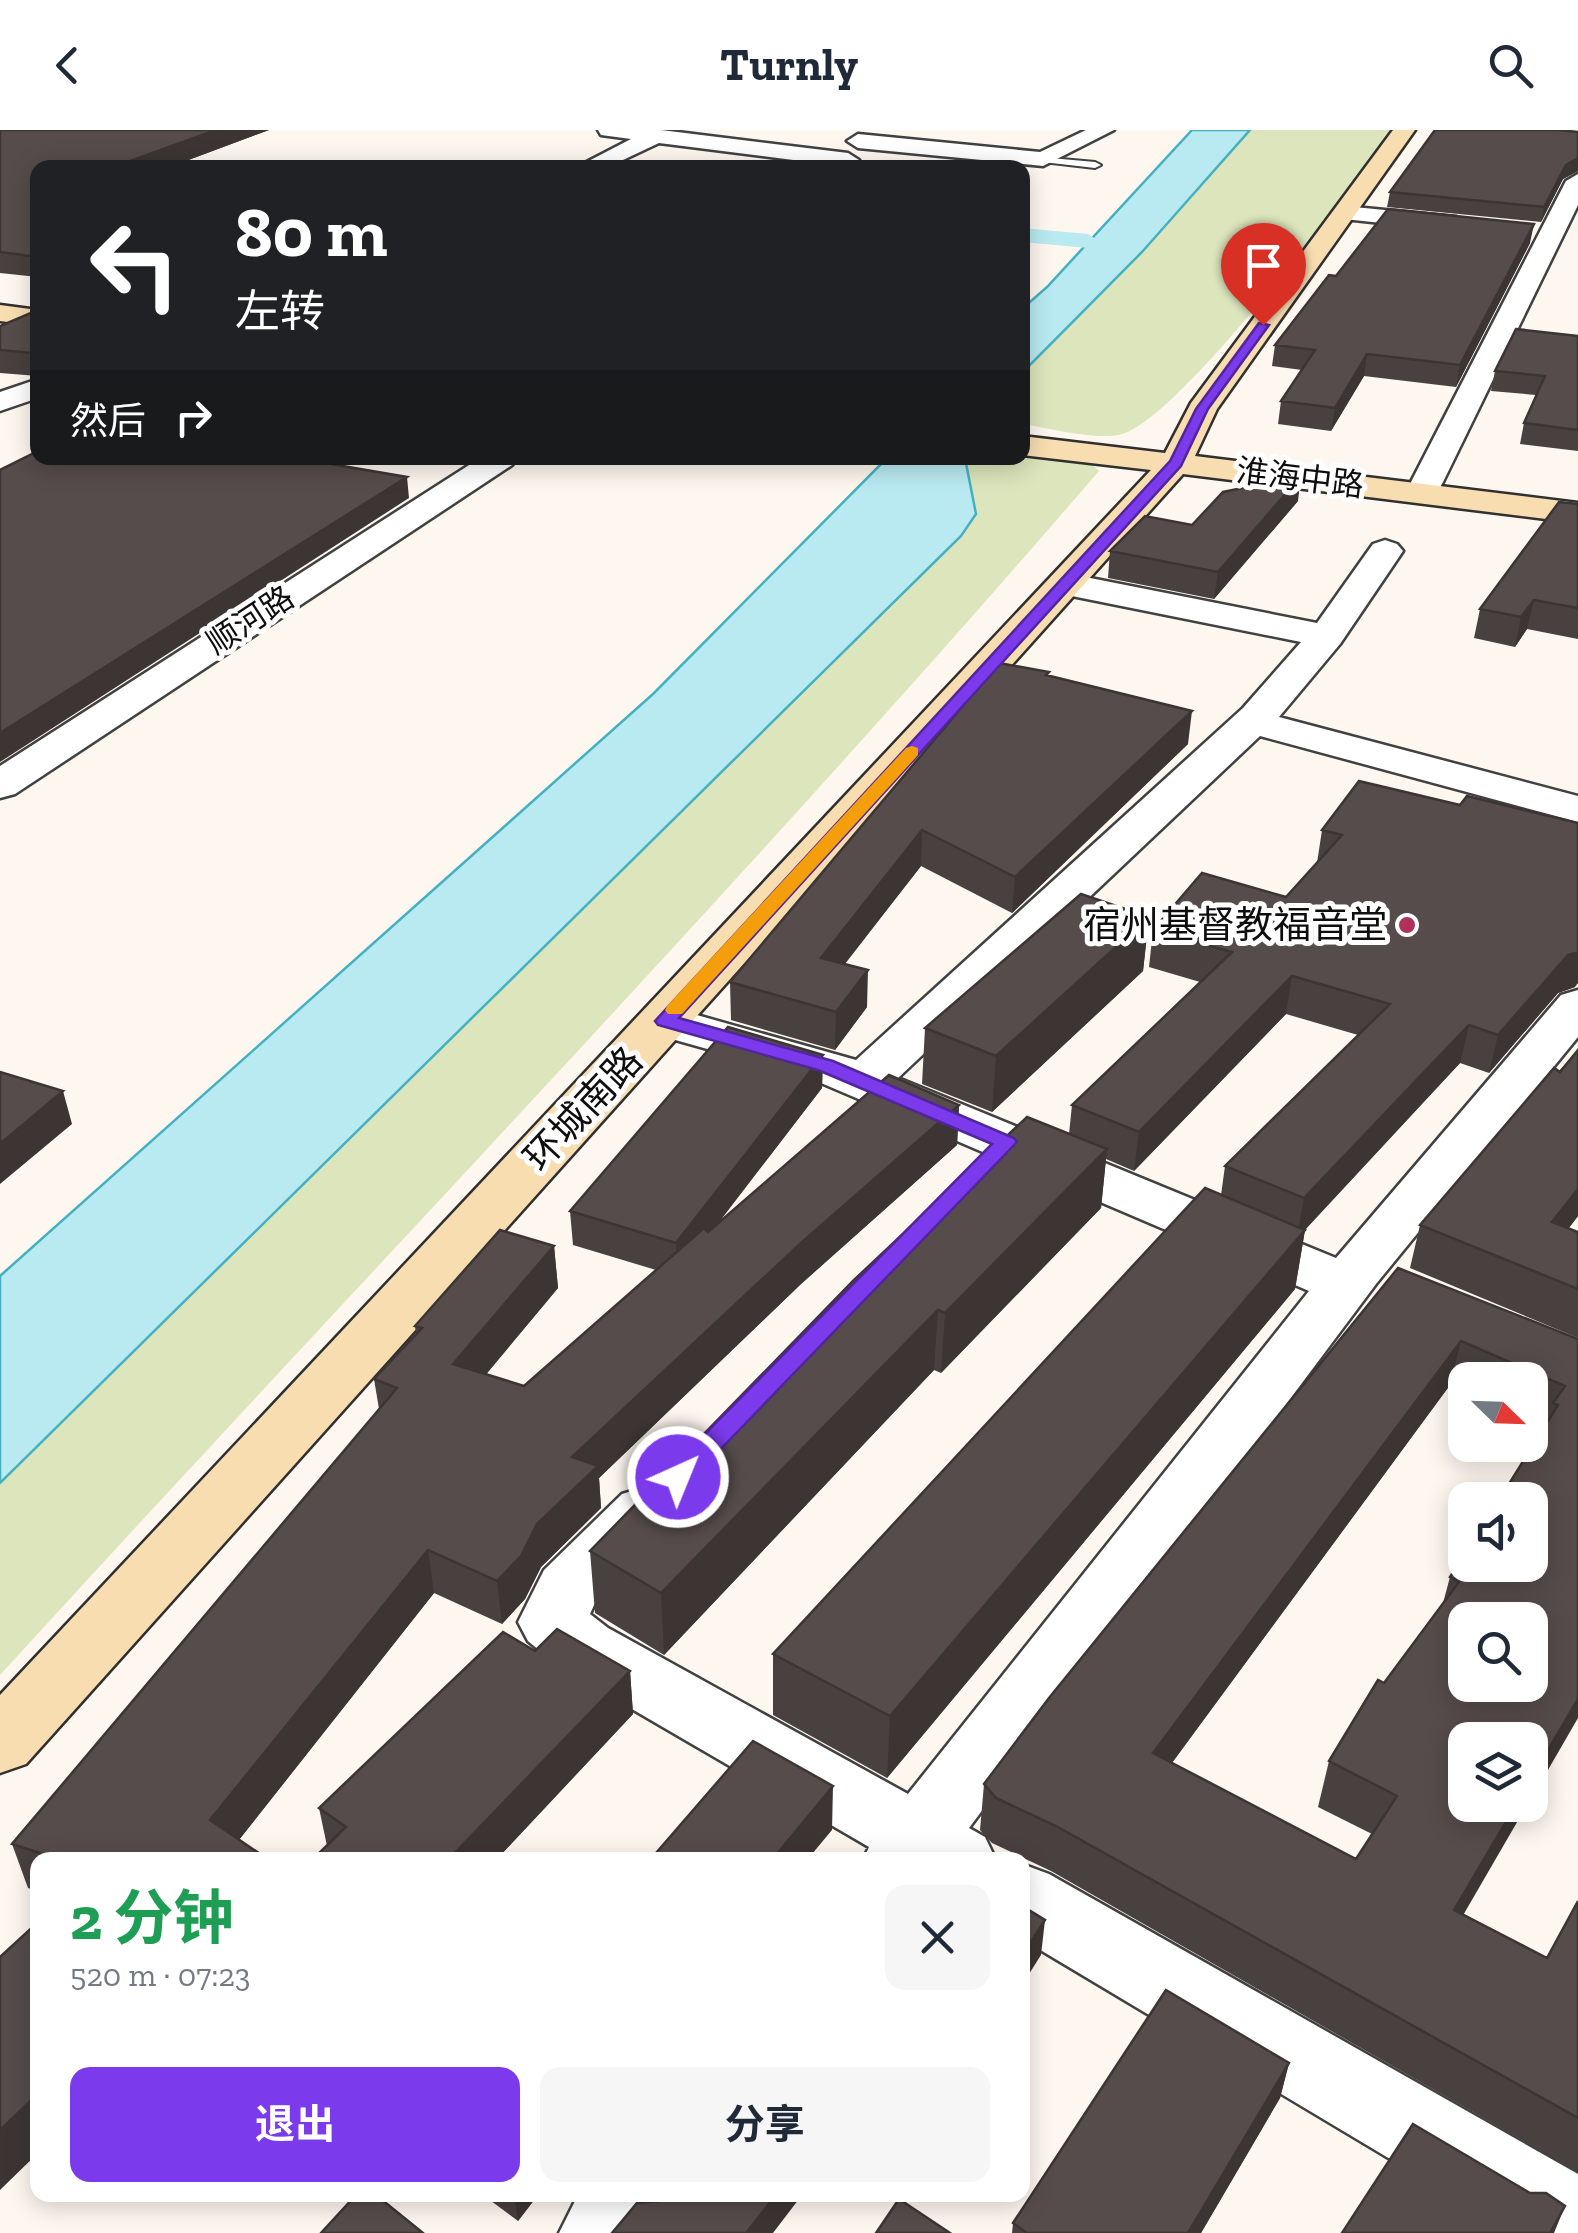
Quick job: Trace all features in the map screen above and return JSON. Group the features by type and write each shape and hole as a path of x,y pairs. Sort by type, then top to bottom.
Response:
{"main road":[{"name":"环城南路","path":"0,1744 1179,458 1202,409 1404,130"},
{"path":"0,304 30,308"},
{"path":"0,313 30,317"},
{"name":"淮海中路","path":"1030,438 1578,513"},
{"name":"淮海中路","path":"1179,458 1578,499"}],"street":[{"path":"609,130 851,150 1043,160 1103,130"},
{"path":"604,160 656,136"},
{"path":"1427,482 1542,233 1577,186"},
{"path":"1344,213 1476,226"},
{"path":"0,402 30,391"},
{"name":"顺河路","path":"0,785 490,465"},
{"path":"863,1082 1252,722 1327,636 1384,551"},
{"path":"1065,584 1327,636"},
{"path":"1252,722 1578,809"},
{"path":"692,1463 568,1588 552,1622 582,1648 926,1852 1370,1283 1578,1006"},
{"path":"665,1021 826,1066 863,1082 986,1163 1370,1283"},
{"path":"1030,1903 1578,2222"},
{"path":"603,2233 628,2202"}],"lane":[{"path":"1043,160 1096,165"}],"green space":[{"path":"1250,130 1390,130 1264,298 1183,388 1149,419 1112,436 1030,425 1030,365 1142,252"},
{"path":"1030,452 1090,462 1099,471 829,777 0,1675 0,1450 952,465 1030,465"}],"water":[{"path":"1192,130 1250,130 1142,252 1030,365 1030,302"},
{"path":"880,465 966,465 976,514 961,536 0,1483 0,1276 653,694"}],"building":[{"path":"0,130 216,130 133,160 30,160 30,256 0,252"},
{"path":"1435,130 1578,132 1578,158 1566,165 1544,207 1390,192"},
{"path":"1388,209 1534,224 1460,365 1367,354 1335,408 1281,401 1315,350 1275,345 1329,275 1336,276"},
{"path":"30,313 30,353 0,350 0,326"},
{"path":"1516,329 1578,336 1578,430 1524,423 1545,376 1495,371"},
{"path":"30,455 30,465 337,465 407,477 0,733 0,470"},
{"path":"1301,476 1218,572 1110,551 1145,516 1192,525 1223,492"},
{"path":"1559,502 1578,504 1578,608 1534,600 1521,617 1480,609"},
{"path":"999,663 1049,672 1046,675 1192,711 1015,877 922,830 821,958 868,970 836,1012 730,982"},
{"path":"1359,781 1460,805 1467,796 1578,823 1578,952 1568,955 1498,1035 1469,1025 1304,1198 1225,1166 1390,1004 1292,976 1139,1132 1072,1105 1232,952 1153,930 1202,873 1286,897 1342,835 1322,830"},
{"path":"1081,894 1149,917 996,1056 925,1028"},
{"path":"728,1027 823,1055 676,1243 570,1211"},
{"path":"1578,1050 1578,1189 1552,1222 1578,1232 1578,1289 1420,1225 1554,1068 1560,1072"},
{"path":"0,1072 63,1091 0,1144"},
{"path":"889,1075 959,1105 801,1243 572,1457 598,1466 537,1524 521,1556 497,1581 428,1550 210,1820 257,1852 36,1852 12,1844 397,1388 374,1379 422,1328 415,1326 500,1230 554,1246 453,1364 524,1386 704,1228 708,1232"},
{"path":"1027,1117 1107,1149 945,1313 938,1310 661,1593 590,1551 854,1280"},
{"path":"1205,1188 1305,1230 890,1716 773,1654"},
{"path":"1398,1268 1578,1339 1578,1699 1548,1750 1548,1722 1448,1722 1448,1822 1506,1822 1454,1910 1547,1958 1578,1901 1578,2118 1056,1826 996,1798 984,1784 1049,1698","holes":["1461,1341 1510,1362 1548,1362 1548,1379 1565,1386 1553,1403 1558,1405 1548,1421 1548,1462 1523,1462 1510,1482 1548,1482 1548,1582 1459,1582 1384,1683 1378,1680 1329,1761 1397,1796 1356,1859 1153,1753"]},
{"path":"557,1629 630,1671 456,1852 320,1852 346,1827 319,1808 503,1632 535,1651"},
{"path":"753,1741 833,1786 779,1852 657,1852"},
{"path":"1030,1911 1045,1920 1030,1943"},
{"path":"30,1929 30,2102 0,2130 0,1957"},
{"path":"1166,1990 1289,2063 1188,2233 1027,2233 1013,2223"},
{"path":"1413,2124 1530,2193 1546,2193 1565,2206 1550,2233 1342,2233"},
{"path":"350,2202 385,2202 423,2233 321,2233"},
{"path":"770,2202 746,2233 612,2233 637,2203"},
{"path":"897,2202 904,2202 950,2233 876,2233"}],"waterway":[{"path":"1030,236 1088,241"}],"slow traffic":[{"path":"675,1010 912,752"}],"place":[{"name":"宿州基督教福音堂","path":"1407,925"}],"route":[{"path":"678,1477 1006,1142 826,1066 665,1021 1176,463 1202,409 1263,325"}]}
